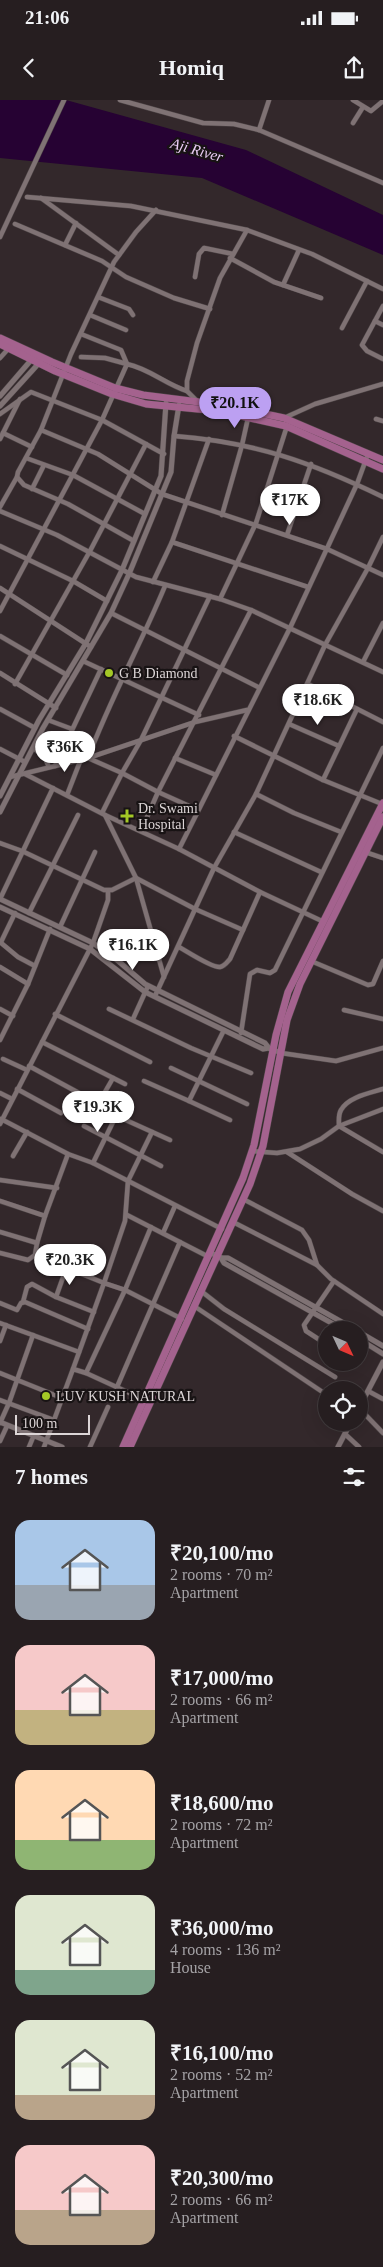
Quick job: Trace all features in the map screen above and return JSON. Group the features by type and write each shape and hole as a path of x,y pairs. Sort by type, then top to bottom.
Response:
{"main road":[{"path":"0,338 34,357"},
{"path":"0,344 146,404 166,407 179,404"},
{"path":"113,391 166,398 179,404 286,422 366,457 383,469"},
{"path":"198,406 248,418 286,422"},
{"path":"366,457 383,460"},
{"path":"225,1230 233,1222 262,1149 271,1049 288,992 362,851 383,804"},
{"path":"362,851 383,816"},
{"path":"130,1447 148,1401 225,1230 266,1111 287,1020 326,922"},
{"path":"184,1320 194,1306 214,1256"},
{"path":"124,1447 148,1401"}],"street":[{"path":"0,237 64,100"},
{"path":"120,100 203,123 234,124 259,130 383,183"},
{"path":"259,130 269,100"},
{"path":"353,100 371,111 383,101"},
{"path":"353,123 363,107"},
{"path":"27,197 156,210 247,230 298,250 383,289"},
{"path":"40,197 119,255"},
{"path":"156,210 119,255 111,268 41,430 0,509 90,551 130,574 166,586 210,596 251,610 383,672"},
{"path":"65,245 76,223"},
{"path":"15,224 102,261 111,268 174,298 210,309"},
{"path":"187,391 187,381 197,343 220,278 247,230"},
{"path":"196,277 199,254 204,248 232,256 283,285 321,298"},
{"path":"283,285 298,250"},
{"path":"342,328 366,281"},
{"path":"98,297 129,309 133,315"},
{"path":"383,306 362,345 367,351 383,359"},
{"path":"90,315 126,330"},
{"path":"374,321 383,325"},
{"path":"81,334 121,350 127,364"},
{"path":"0,358 9,348"},
{"path":"0,396 34,357"},
{"path":"81,357 105,358 147,370 168,384 187,391 198,406"},
{"path":"0,406 41,360"},
{"path":"0,611 102,420 113,391 127,364"},
{"path":"220,599 256,524 286,422 322,401 383,384"},
{"path":"0,414 31,392 102,420 164,454"},
{"path":"0,439 21,398"},
{"path":"6,800 0,794 35,728 86,643 108,602 156,488 162,471 164,454 166,398"},
{"path":"0,812 25,762 111,613 130,574 171,472 179,404"},
{"path":"222,514 248,418"},
{"path":"376,419 383,421"},
{"path":"41,430 86,448 156,488 162,494 327,549 383,575"},
{"path":"3,433 32,447"},
{"path":"174,436 209,439 277,453 311,464 383,497"},
{"path":"153,582 172,542 209,439"},
{"path":"15,684 90,551 146,444"},
{"path":"178,849 216,776 258,687 290,628 357,484 366,457"},
{"path":"26,458 73,476 118,498 145,514"},
{"path":"287,535 311,464"},
{"path":"32,488 44,465"},
{"path":"17,478 19,482 60,500 134,541"},
{"path":"156,994 214,868 256,794 326,645 383,537"},
{"path":"172,542 308,587"},
{"path":"0,546 73,581 108,602"},
{"path":"88,758 98,729 166,586"},
{"path":"0,588 92,647"},
{"path":"104,814 122,773 162,698 210,596"},
{"path":"141,831 158,792 251,610"},
{"path":"111,613 258,687"},
{"path":"363,662 383,623"},
{"path":"0,636 67,675"},
{"path":"83,661 199,715"},
{"path":"55,766 101,669"},
{"path":"0,673 56,708"},
{"path":"308,684 383,722"},
{"path":"0,709 35,728"},
{"path":"323,780 357,709"},
{"path":"10,777 81,758 88,758 195,722 247,710"},
{"path":"48,720 72,728"},
{"path":"289,724 340,746"},
{"path":"234,736 323,780 383,804"},
{"path":"33,748 44,756 49,767"},
{"path":"241,1035 250,974 257,970 270,973 276,970 302,912 383,748"},
{"path":"0,749 25,762"},
{"path":"66,795 81,758"},
{"path":"88,758 198,810"},
{"path":"175,758 216,776"},
{"path":"25,774 178,849 260,892 326,922"},
{"path":"53,788 0,899 93,943 106,951 156,994 224,1030 265,1043 271,1049 336,1061 383,1048"},
{"path":"256,794 294,814 341,832"},
{"path":"104,814 136,878 164,977"},
{"path":"29,913 78,815"},
{"path":"234,832 322,872"},
{"path":"0,843 22,851 82,881 108,891 136,878"},
{"path":"362,851 383,858"},
{"path":"60,928 95,852"},
{"path":"136,878 195,909 243,930"},
{"path":"108,891 108,900 93,943 1,1121 42,1139 68,1154 93,1163 225,1230"},
{"path":"179,947 219,967 225,965 230,959 260,892"},
{"path":"0,907 90,949 145,992 156,994 241,1035"},
{"path":"15,913 0,942 18,957 34,966"},
{"path":"0,1040 28,984 50,929"},
{"path":"311,961 368,985 373,984 376,980 383,960"},
{"path":"0,967 28,984"},
{"path":"133,1019 148,986"},
{"path":"0,1009 13,1016"},
{"path":"109,1009 211,1057 251,1073"},
{"path":"344,1010 383,1019"},
{"path":"56,1014 150,1062"},
{"path":"189,1101 224,1030"},
{"path":"42,1042 125,1084"},
{"path":"3,1059 28,1068 80,1093"},
{"path":"171,1068 200,1080 247,1104"},
{"path":"106,1092 113,1078"},
{"path":"144,1081 230,1120"},
{"path":"17,1089 61,1113"},
{"path":"339,1126 340,1113 343,1107 357,1098 383,1089"},
{"path":"0,1093 12,1099"},
{"path":"253,1148 287,1152 300,1149 321,1139 339,1126 383,1109"},
{"path":"93,1163 113,1122 119,1117 170,1140"},
{"path":"84,1126 161,1166"},
{"path":"339,1126 383,1152"},
{"path":"14,1156 27,1132"},
{"path":"44,1447 88,1329 126,1215 128,1181 152,1132"},
{"path":"287,1152 352,1194 383,1211"},
{"path":"35,1255 45,1216 57,1188 68,1154"},
{"path":"0,1180 57,1188"},
{"path":"243,1199 302,1230 309,1240 317,1265"},
{"path":"0,1202 45,1216"},
{"path":"163,1233 175,1206"},
{"path":"126,1215 180,1242 214,1256 228,1258 337,1321"},
{"path":"233,1222 317,1265 334,1281 383,1314"},
{"path":"86,1373 126,1290 151,1227"},
{"path":"0,1232 37,1244"},
{"path":"116,1387 180,1242"},
{"path":"0,1253 25,1260 35,1255"},
{"path":"35,1255 66,1269 126,1290 184,1320"},
{"path":"56,1297 66,1269"},
{"path":"318,1339 304,1329 334,1281"},
{"path":"0,1304 17,1310 29,1284 94,1312"},
{"path":"201,1291 224,1309 335,1377"},
{"path":"22,1302 88,1329"},
{"path":"194,1306 318,1389"},
{"path":"316,1310 331,1321"},
{"path":"0,1324 79,1352"},
{"path":"0,1341 6,1326"},
{"path":"33,1335 9,1403 0,1422 62,1447"},
{"path":"368,1337 381,1345 383,1339"},
{"path":"368,1345 383,1354"},
{"path":"383,1362 368,1391 383,1399"},
{"path":"73,1369 148,1401"},
{"path":"0,1373 62,1398"},
{"path":"0,1400 54,1420"},
{"path":"90,1447 108,1407"},
{"path":"368,1417 383,1433"},
{"path":"0,1441 6,1426"},
{"path":"338,1447 346,1431"},
{"path":"345,1434 359,1447"},
{"path":"28,1447 34,1435"}],"water":[{"name":"Aji River","path":"0,100 66,100 246,150 383,215 383,255 202,178 0,158"}],"place":[{"name":"G B Diamond","path":"109,673"},
{"name":"Dr. Swami Hospital","path":"127,816"},
{"name":"LUV KUSH NATURAL","path":"46,1396"}]}
